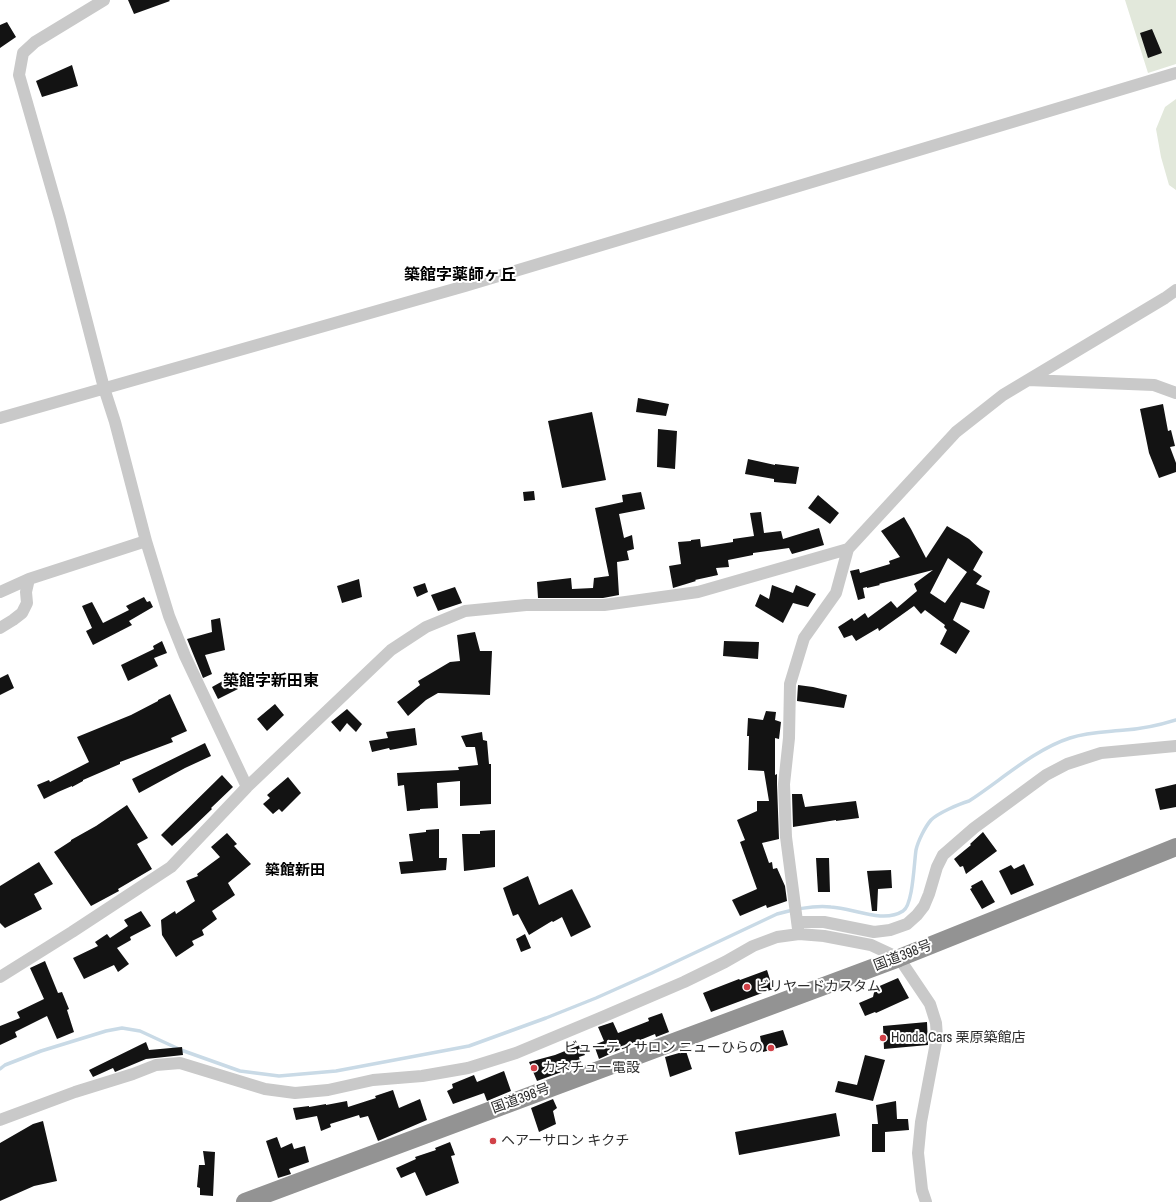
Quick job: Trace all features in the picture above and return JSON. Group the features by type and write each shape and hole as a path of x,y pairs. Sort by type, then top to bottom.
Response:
{"highway":[{"name":"国道398号","path":"245,1202 899,958 1176,846"}],"street":[{"path":"104,0 35,42 23,53 19,75 60,218 104,388 115,422 146,541 169,616 185,656 248,787"},
{"path":"0,418 465,286 1176,73"},
{"path":"799,934 786,837 784,784 789,738 790,684 804,638 836,593 848,549 956,432 1003,395 1176,290"},
{"path":"1028,380 1154,384 1176,393"},
{"path":"0,592 29,579 146,541"},
{"path":"0,977 171,867 248,787 391,650 426,627 465,611 526,605 604,605 698,592 848,549"},
{"path":"0,628 14,620 22,613 26,604 26,592 29,579"},
{"path":"798,919 824,922 874,932 890,930 907,924 924,906 930,894 937,867 943,854 974,828 1046,775 1067,764 1101,753 1176,746"},
{"path":"0,1120 14,1113 156,1065 180,1063 265,1089 295,1093 328,1090 373,1080 422,1076 468,1068 516,1053 593,1021 684,982 725,962 753,946 777,937 799,934 824,936 871,945 899,958 930,1004 936,1023 937,1037 921,1122 918,1153 922,1190 926,1202"}],"shaded area":[{"path":"1125,0 1176,0 1176,64 1148,73"},
{"path":"1176,99 1176,190 1169,185 1161,157 1156,129 1165,107"}],"building":[{"path":"128,0 169,0 170,1 134,14"},
{"path":"7,22 16,37 0,48 0,25"},
{"path":"1152,29 1162,53 1148,58 1140,33"},
{"path":"72,65 78,86 42,97 36,81"},
{"path":"638,398 669,404 666,416 636,412"},
{"path":"1163,404 1168,431 1171,430 1175,446 1170,447 1176,463 1176,472 1159,478 1149,453 1140,409"},
{"path":"592,412 606,480 562,488 548,421"},
{"path":"658,429 677,431 675,469 657,467"},
{"path":"748,459 775,465 799,467 796,484 774,482 774,479 745,474"},
{"path":"534,491 535,500 524,501 523,492"},
{"path":"641,492 645,509 619,514 624,538 632,535 634,549 627,551 629,560 617,562 619,595 603,598 538,598 537,582 571,578 572,589 593,588 594,578 609,576 595,508 623,502 622,495"},
{"path":"818,495 839,513 830,524 808,508"},
{"path":"761,512 764,533 781,531 783,539 819,528 824,545 792,554 789,548 753,553 753,555 728,560 729,567 716,568 718,575 695,580 696,581 673,588 669,566 681,564 678,542 700,539 701,547 733,542 733,539 754,536 750,513"},
{"path":"904,517 926,558 947,526 969,539 983,552 973,570 982,576 976,584 990,591 984,609 961,602 953,620 970,631 956,654 940,644 947,630 944,627 945,625 925,610 921,614 914,606 879,631 878,628 856,641 852,635 844,638 838,627 852,618 854,621 865,613 868,618 891,601 897,608 917,591 914,584 933,570 879,584 880,585 863,588 865,598 858,600 850,571 859,569 860,573 890,564 889,561 900,557 881,531","holes":["948,558 967,572 945,603 930,593"]},
{"path":"359,579 362,597 342,603 337,586"},
{"path":"425,583 428,592 417,597 413,587"},
{"path":"772,585 793,593 796,585 816,594 808,607 793,603 783,623 755,606 760,594 769,599"},
{"path":"455,587 462,603 438,611 431,595"},
{"path":"144,597 147,602 150,601 153,607 129,621 132,625 93,645 86,631 92,628 82,606 92,602 103,623 129,610 126,606"},
{"path":"220,618 225,650 205,655 212,674 203,678 187,639 212,632 211,620"},
{"path":"475,632 480,651 492,651 490,695 438,693 426,700 408,716 397,702 420,685 418,681 450,662 460,661 457,635"},
{"path":"162,641 167,653 154,658 158,666 128,681 121,665 154,649 153,646"},
{"path":"724,641 759,642 758,659 723,656"},
{"path":"8,674 14,688 0,695 0,678"},
{"path":"230,677 238,689 218,699 212,687"},
{"path":"798,685 847,695 844,708 797,701"},
{"path":"170,694 187,731 171,738 173,742 120,762 120,764 44,799 37,785 49,780 50,782 89,762 77,737 131,715"},
{"path":"275,704 284,715 267,731 257,719"},
{"path":"347,709 362,724 356,732 347,723 340,732 331,722"},
{"path":"766,711 776,712 775,720 781,722 779,739 775,738 775,775 777,774 779,839 762,843 769,863 772,862 773,869 777,868 785,886 787,901 767,908 766,905 740,916 732,900 757,889 740,842 745,840 737,820 757,811 757,801 769,801 764,771 748,770 748,718 763,720"},
{"path":"415,728 417,745 390,750 389,748 372,752 369,741 388,738 386,732"},
{"path":"482,732 483,740 487,741 489,764 491,764 491,804 460,806 460,781 437,783 438,808 407,811 404,785 398,786 397,773 459,770 458,767 478,765 475,747 466,747 461,736"},
{"path":"205,743 211,756 185,768 139,793 132,779"},
{"path":"222,775 233,787 211,808 212,809 172,846 161,835"},
{"path":"288,777 301,793 282,812 279,809 273,814 263,804 270,798 267,795"},
{"path":"1176,784 1176,807 1160,810 1155,789"},
{"path":"792,794 802,794 805,807 856,801 859,818 793,827"},
{"path":"127,805 148,838 137,844 152,869 118,889 119,891 91,906 54,852"},
{"path":"439,829 439,858 447,858 446,870 401,874 399,862 413,861 409,834"},
{"path":"495,830 495,867 464,871 462,834 480,834 480,831"},
{"path":"983,832 997,851 966,874 963,866 960,867 954,859 971,845 970,844"},
{"path":"227,833 237,844 234,846 251,864 228,883 235,895 212,911 217,919 202,930 204,935 192,941 194,945 176,957 162,935 161,920 175,911 176,914 195,901 186,881 198,876 197,874 220,857 211,847"},
{"path":"816,858 829,858 830,892 818,892"},
{"path":"39,862 53,884 34,894 42,909 5,928 0,923 0,886"},
{"path":"1024,864 1034,885 1011,895 999,871 1011,865 1014,869"},
{"path":"891,870 892,888 878,889 877,911 872,911 867,871"},
{"path":"528,876 539,905 572,889 591,927 571,937 562,917 553,922 552,921 529,935 518,914 513,916 503,888"},
{"path":"982,880 995,902 982,909 970,889 972,888 971,886"},
{"path":"141,911 151,926 130,937 131,940 117,948 129,964 118,972 114,965 84,979 73,958 98,946 95,942 107,934 110,938 128,926 124,920"},
{"path":"525,934 531,948 521,952 516,939"},
{"path":"45,961 58,993 62,992 69,1009 67,1010 74,1032 57,1039 47,1016 15,1032 17,1037 0,1045 0,1026 20,1018 17,1012 44,999 30,968"},
{"path":"767,970 773,989 711,1012 703,993"},
{"path":"898,978 909,998 876,1013 875,1012 865,1016 859,1003 873,997 875,988"},
{"path":"662,1013 669,1032 656,1037 655,1034 599,1059 594,1045 604,1041 598,1027 613,1022 618,1033 649,1021 648,1018"},
{"path":"927,1022 928,1045 884,1049 883,1026"},
{"path":"783,1030 788,1045 763,1052 760,1036"},
{"path":"146,1042 149,1050 182,1047 183,1055 146,1059 115,1072 113,1068 93,1077 89,1070"},
{"path":"580,1045 585,1055 579,1057 581,1065 537,1081 529,1062 555,1055"},
{"path":"686,1051 692,1069 670,1077 665,1057"},
{"path":"865,1055 885,1060 873,1101 835,1092 838,1081 857,1085"},
{"path":"504,1071 511,1091 487,1101 484,1093 453,1104 447,1091 453,1088 452,1084 474,1075 477,1082"},
{"path":"393,1090 399,1108 420,1099 427,1120 378,1141 368,1116 360,1118 359,1115 330,1124 331,1127 321,1131 317,1116 296,1120 293,1108 326,1105 347,1101 348,1107 376,1098 375,1096"},
{"path":"553,1099 557,1108 553,1111 556,1124 539,1132 531,1108"},
{"path":"896,1101 897,1119 908,1119 909,1130 885,1132 885,1152 872,1152 872,1124 878,1124 876,1105"},
{"path":"836,1113 840,1136 739,1155 735,1132"},
{"path":"43,1121 57,1181 34,1186 0,1201 0,1143 33,1124"},
{"path":"277,1137 281,1148 292,1143 294,1149 305,1146 309,1162 289,1169 291,1174 278,1178 266,1141"},
{"path":"450,1142 455,1155 451,1156 459,1183 426,1196 415,1172 401,1178 396,1168 416,1159 415,1157 436,1150 435,1148"},
{"path":"203,1151 215,1152 213,1196 200,1195 200,1188 197,1187 199,1165 205,1165"}],"waterway":[{"path":"0,1069 5,1065 41,1051 106,1031 122,1028 140,1031 181,1050 240,1071 279,1076 336,1071 469,1046 596,998 777,914 797,909 824,907 840,908 877,916 895,915 903,911 909,901 917,846 926,826 938,814 969,801 1031,757 1057,743 1084,734 1144,728 1176,720"}],"place":[{"name":"ビリヤードカスタム","path":"747,987"},
{"name":"Honda Cars 栗原築館店","path":"883,1038"},
{"name":"ビューティサロン ニューひらの","path":"771,1048"},
{"name":"カネチュー電設","path":"534,1068"},
{"name":"ヘアーサロン キクチ","path":"493,1141"}],"district":[{"name":"築館字薬師ヶ丘","path":"460,276"},
{"name":"築館字新田東","path":"271,682"},
{"name":"築館新田","path":"295,871"}]}
